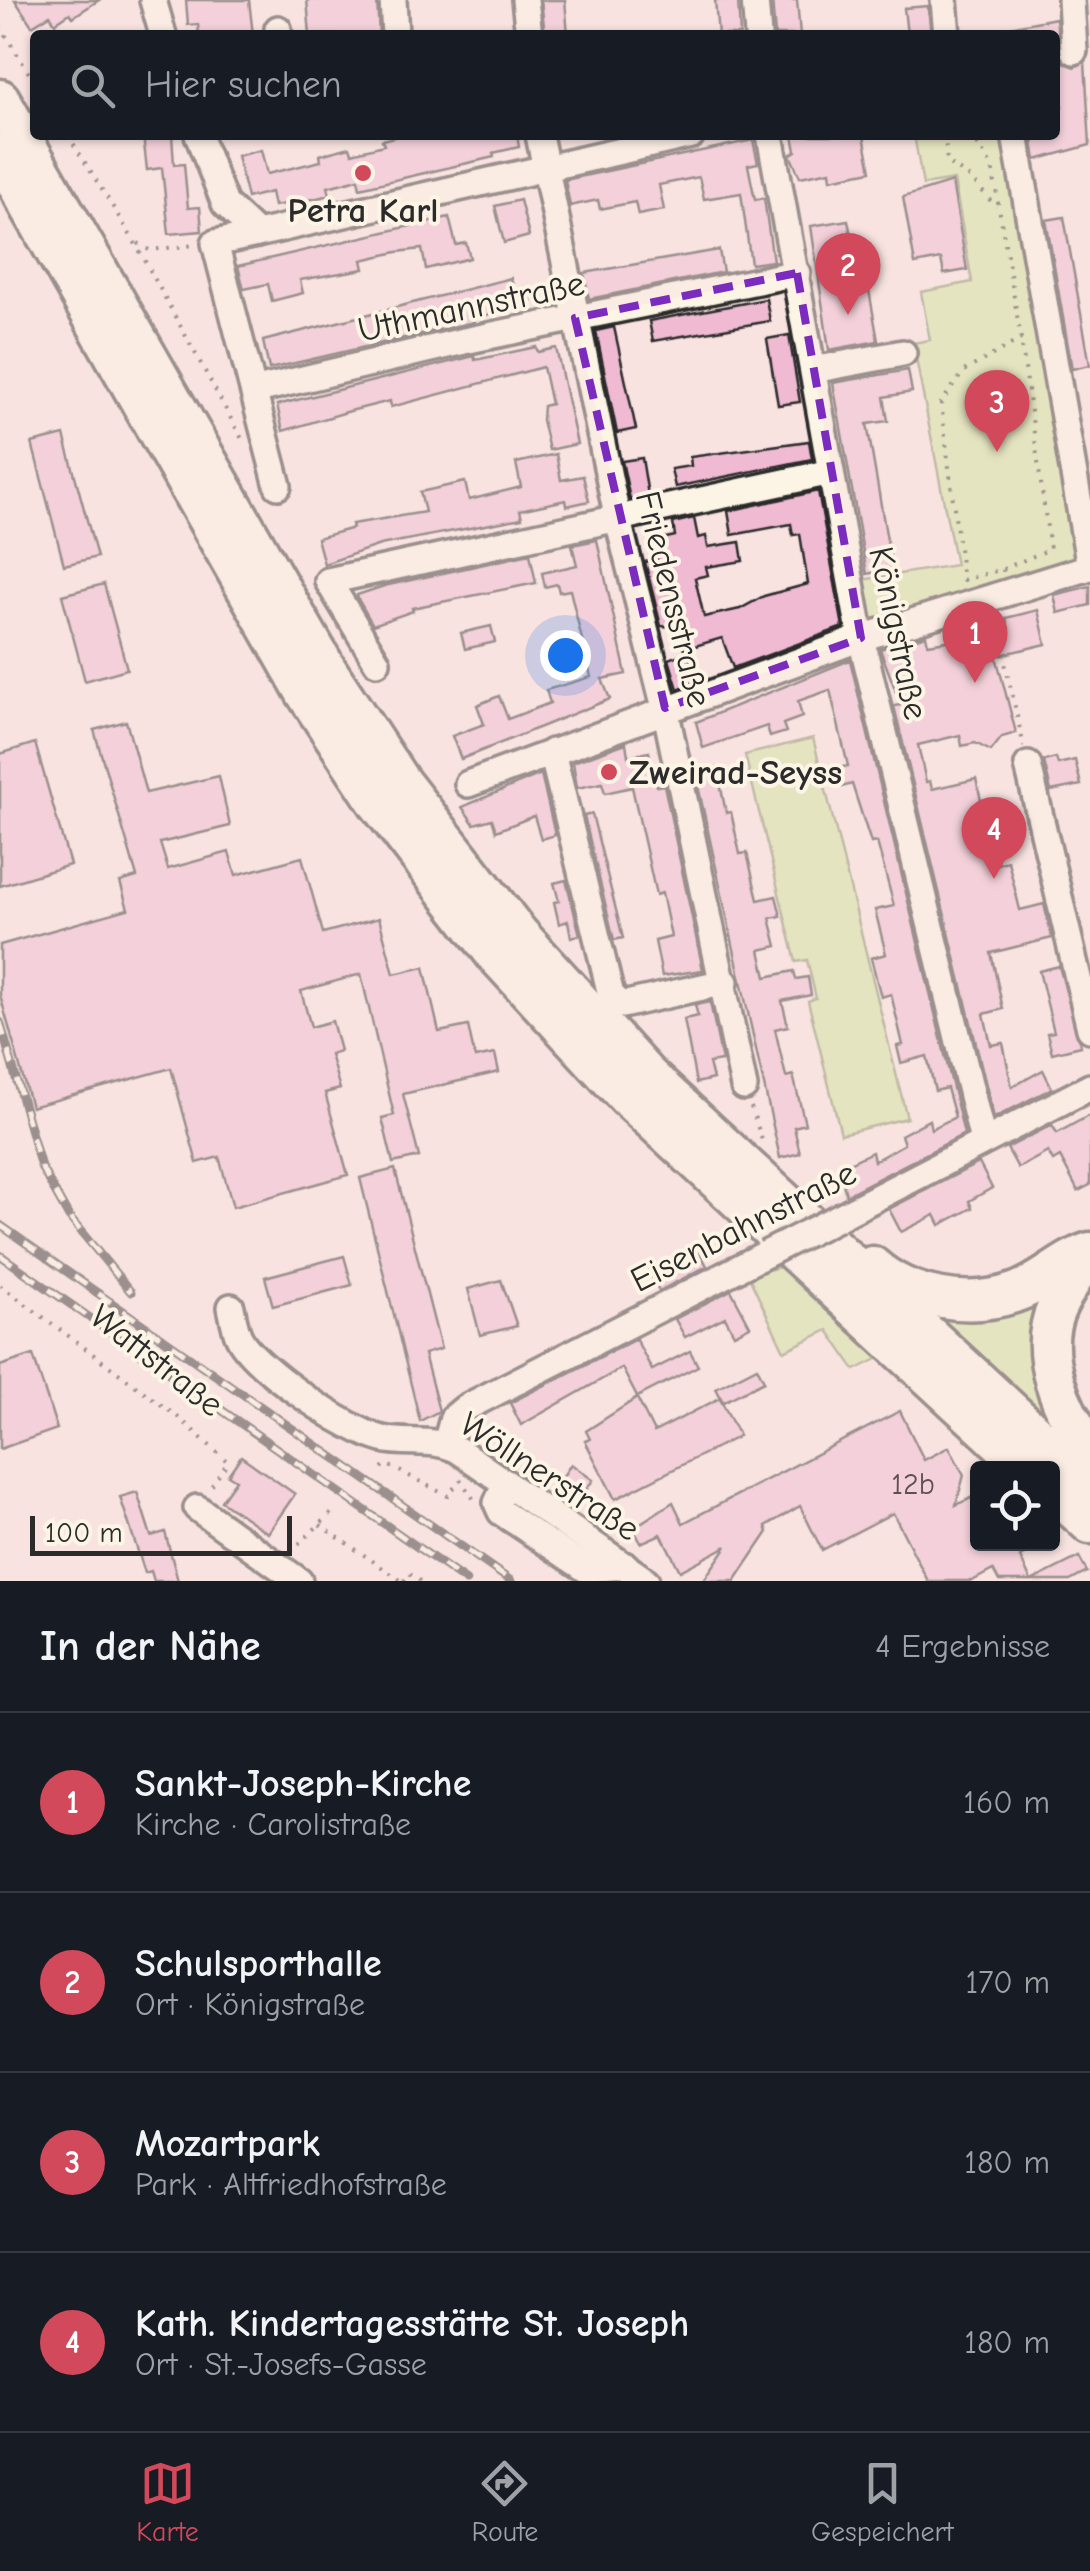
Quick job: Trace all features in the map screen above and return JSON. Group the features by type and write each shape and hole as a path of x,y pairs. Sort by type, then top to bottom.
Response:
{"highway":[{"path":"0,99 327,670 399,780 518,933 646,1074 1090,1484"},
{"path":"0,154 305,692 378,802 482,938 626,1097 1021,1461"},
{"path":"799,1218 838,1236 882,1275 948,1300 1012,1294 1073,1257 1090,1253"},
{"path":"1090,1253 1054,1312 1049,1357 1055,1384 1090,1448"},
{"path":"1060,1497 1090,1524"}],"street":[{"path":"153,0 162,30"},
{"path":"393,0 395,30"},
{"path":"526,0 529,30"},
{"path":"755,0 758,30"},
{"path":"944,0 947,30"},
{"path":"1071,0 1073,51"},
{"path":"200,140 225,204 256,234"},
{"name":"Friedensstraße","path":"540,140 617,516 665,708 744,1087"},
{"path":"278,486 257,390 216,243 670,140"},
{"name":"Königstraße","path":"771,140 862,638 983,1141"},
{"path":"468,784 1006,581 1090,567 1015,140"},
{"name":"Uthmannstraße","path":"257,390 575,318 796,274"},
{"path":"813,370 903,353"},
{"path":"377,662 328,581 831,472"},
{"path":"552,752 610,995 622,1005 724,982"},
{"path":"1028,765 1090,1029"},
{"name":"Eisenbahnstraße","path":"446,1444 453,1418 465,1408 1090,1087"},
{"name":"Wöllnerstraße","path":"231,1307 239,1338 257,1361 362,1433 393,1442 446,1444 506,1483 620,1574"},
{"path":"198,1508 293,1579"}],"path":[{"path":"0,26 30,75"},
{"path":"71,140 134,240 251,455"},
{"path":"945,140 947,163 972,179 999,211"},
{"path":"974,140 992,166 1021,339 1050,550 1006,581 963,580 941,403 964,371 1021,339"},
{"path":"134,240 149,250 216,243"},
{"path":"1003,654 1028,765"},
{"path":"744,1087 765,1148"},
{"name":"Wattstraße","path":"0,1285 180,1418 228,1462 198,1508"},
{"path":"382,1468 386,1464 448,1496 456,1487"},
{"path":"302,1542 335,1510"},
{"path":"320,1525 403,1581 409,1574 420,1581"}],"highlighted area":[{"path":"797,273 861,638 665,708 575,318"}],"green space":[{"path":"915,140 1007,140 1079,561 868,625 861,580 956,565 913,343 930,340 921,292 972,282 954,180 923,185"},
{"path":"813,738 907,1118 841,1134 808,1001 816,998 807,960 796,962 745,755"},
{"path":"784,1266 881,1357 855,1370 828,1330 784,1351 748,1275"},
{"path":"1044,1287 1071,1438 922,1304"}],"building":[{"path":"15,0 99,0 73,17 70,13 55,23 50,15 32,26"},
{"path":"186,0 249,0 252,30 199,30 198,24 188,25"},
{"path":"307,0 377,0 379,30 310,30"},
{"path":"541,0 565,0 568,30 544,30"},
{"path":"715,0 738,0 740,30 718,30"},
{"path":"772,0 797,0 800,30 775,30"},
{"path":"928,6 930,30 906,30 904,8"},
{"path":"1056,18 1057,30 1004,30"},
{"path":"1060,52 1061,61 1074,67 1085,62 1090,145 1036,160 1033,140 1060,140"},
{"path":"144,140 172,140 174,165 184,164 188,208 200,207 202,231 169,234 162,168 147,170"},
{"path":"382,140 518,140 519,147 493,153 494,157 360,188 358,179 328,187 330,195 274,206 271,192 247,198 237,156 261,150 267,174 321,161 320,155 350,147 352,153 384,145"},
{"path":"753,140 758,163 748,165 755,200 764,198 773,261 751,264 741,193 704,199 699,177 659,185 664,210 638,215 635,202 600,209 598,200 570,206 565,180"},
{"path":"794,140 865,140 871,171 831,179 830,171 800,177 790,155 796,151"},
{"path":"952,182 967,270 944,274 941,259 915,264 903,197"},
{"path":"520,200 529,236 504,243 495,206"},
{"path":"449,217 456,245 466,243 470,258 426,269 422,249 397,252 362,260 364,269 300,280 303,293 272,301 268,284 244,289 238,266"},
{"path":"1064,217 1090,365 1072,369 1046,220"},
{"path":"848,220 853,246 861,245 878,341 829,350 811,226"},
{"path":"719,250 723,272 589,299 584,273"},
{"path":"511,278 514,290 528,287 531,302 473,319 474,322 269,369 263,341"},
{"path":"766,299 770,321 653,341 649,321"},
{"path":"614,327 636,429 617,433 596,331"},
{"path":"789,335 800,402 778,405 767,339"},
{"path":"536,347 538,352 556,348 577,444 549,450 542,420 543,406 551,404 543,367 391,407 390,401 283,431 277,405 474,356 475,360"},
{"path":"908,370 912,392 884,397 888,421 867,424 892,569 867,574 833,383"},
{"path":"64,435 97,557 64,565 32,443"},
{"path":"809,441 812,459 675,487 671,469 691,466 690,457"},
{"path":"556,454 561,480 583,476 589,501 567,506 566,500 520,510 522,518 380,545 324,564 317,538 353,528 352,524 425,512 420,492 465,482 469,500 521,487 516,463"},
{"path":"642,458 648,495 630,499 622,461"},
{"path":"818,491 843,627 733,668 722,638 685,649 679,627 661,626 645,562 657,559 653,541 675,536 673,523 694,518 698,538 706,536 708,547 740,542 743,561 706,567 708,575 695,578 704,617 740,609 764,596 808,584 800,534 793,535 791,524 732,535 728,511"},
{"path":"597,540 626,674 602,679 610,699 461,759 452,736 484,724 477,705 499,696 508,719 550,703 546,690 591,677 570,590 559,592 557,584 545,587 542,573 577,565 572,545"},
{"path":"530,554 536,583 412,608 413,611 373,625 357,595 384,586"},
{"path":"104,584 127,669 85,681 62,595"},
{"path":"1090,586 1090,605 1058,613 1054,595"},
{"path":"1038,610 1046,644 996,656 1016,733 1002,737 991,751 975,743 962,746 960,735 918,745 926,782 930,781 932,789 976,779 996,864 1008,861 1020,910 1044,904 1052,938 991,953 1003,1009 984,1014 991,1045 1003,1043 1012,1087 1043,1070 1052,1088 994,1118 894,706 901,705 880,649 926,635 928,644 1009,631 1006,618"},
{"path":"491,626 495,642 465,649 461,633"},
{"path":"687,652 698,681 678,689 669,659"},
{"path":"850,660 964,1134 846,1195 839,1168 872,1152 874,1161 904,1144 901,1135 929,1120 931,1129 955,1117 947,1088 935,1091 927,1056 901,1063 897,1046 903,1045 891,994 881,997 871,958 886,954 875,910 894,906 877,842 871,843 852,784 842,787 838,768 848,766 830,690 798,701 802,717 783,724 786,732 770,737 767,726 703,748 696,722"},
{"path":"126,721 146,793 219,776 230,826 160,843 168,869 229,852 236,875 302,857 323,933 379,918 394,974 424,967 439,1032 468,1026 475,1058 495,1054 499,1072 403,1094 419,1157 393,1163 382,1118 394,1115 361,974 301,991 311,1027 332,1021 340,1051 330,1054 340,1089 325,1093 348,1175 233,1207 219,1157 197,1163 171,1068 31,1107 0,995 0,945 128,909 120,882 137,877 94,730"},
{"path":"35,743 70,865 0,886 0,754"},
{"path":"626,743 628,756 649,752 657,786 664,785 703,970 662,976 655,941 671,937 662,893 656,895 632,787 605,793 602,783 577,788 573,762"},
{"path":"1056,758 1058,764 1075,760 1081,785 1051,791 1044,761"},
{"path":"717,768 726,813 731,812 740,854 747,853 758,900 776,896 781,916 770,918 777,946 760,950 766,977 794,971 796,979 808,977 811,995 782,1001 788,1026 775,1029 786,1077 793,1075 805,1124 794,1127 800,1153 780,1158 695,772"},
{"path":"541,774 555,835 541,839 534,816 496,831 492,819 474,824 462,807"},
{"path":"592,814 623,938 614,940 584,816"},
{"path":"566,880 580,935 571,937 568,921 559,924 554,902 559,901 554,883"},
{"path":"1059,966 1081,1046 1052,1053 1047,1033 1054,1032 1039,971"},
{"path":"710,1002 722,1061 709,1063 713,1079 696,1083 684,1019 698,1016 695,1005"},
{"path":"1090,1115 1090,1185 1078,1191 1060,1157 1053,1161 1048,1152 1018,1168 1007,1148 1052,1125 1057,1133"},
{"path":"979,1163 992,1188 969,1201 972,1208 940,1225 935,1215 901,1232 889,1209"},
{"path":"395,1169 441,1349 424,1354 439,1411 420,1421 360,1178"},
{"path":"697,1247 707,1266 659,1291 649,1270"},
{"path":"344,1256 352,1285 273,1306 265,1277"},
{"path":"501,1280 517,1326 480,1335 468,1289"},
{"path":"731,1290 750,1326 734,1334 725,1317 685,1337 675,1319"},
{"path":"636,1339 652,1370 690,1351 698,1366 637,1397 622,1368 521,1425 510,1403"},
{"path":"33,1355 57,1429 0,1449 0,1366"},
{"path":"757,1367 764,1381 723,1402 716,1388"},
{"path":"637,1398 654,1432 720,1398 739,1436 615,1499 585,1441 590,1439 586,1431"},
{"path":"900,1411 924,1460 949,1447 964,1475 956,1505 970,1499 970,1551 1032,1551 1020,1557 1031,1581 999,1581 993,1570 972,1581 928,1581 893,1513 822,1550 800,1506 766,1526 768,1532 735,1581 703,1581 727,1546 680,1571 661,1534 641,1543 633,1528 673,1502 683,1523"},
{"path":"241,1456 295,1494 268,1533 221,1501 236,1480 228,1475"},
{"path":"571,1464 593,1480 579,1500 557,1485"},
{"path":"137,1492 151,1536 165,1532 178,1581 154,1581 151,1571 145,1573 120,1497"},
{"path":"1079,1557 1087,1572 1070,1581 1031,1581"}],"railway":[{"path":"0,1022 41,1167 69,1217 131,1292"},
{"path":"0,1225 511,1581"},
{"path":"0,1255 466,1581"}],"place":[{"name":"Petra Karl","path":"363,173"},
{"name":"Schulsporthalle","path":"848,315"},
{"name":"Mozartpark","path":"997,452"},
{"name":"Sankt-Joseph-Kirche","path":"975,683"},
{"name":"Zweirad-Seyss","path":"609,772"},
{"name":"Kath. Kindertagesstätte St. Joseph","path":"994,879"}]}
